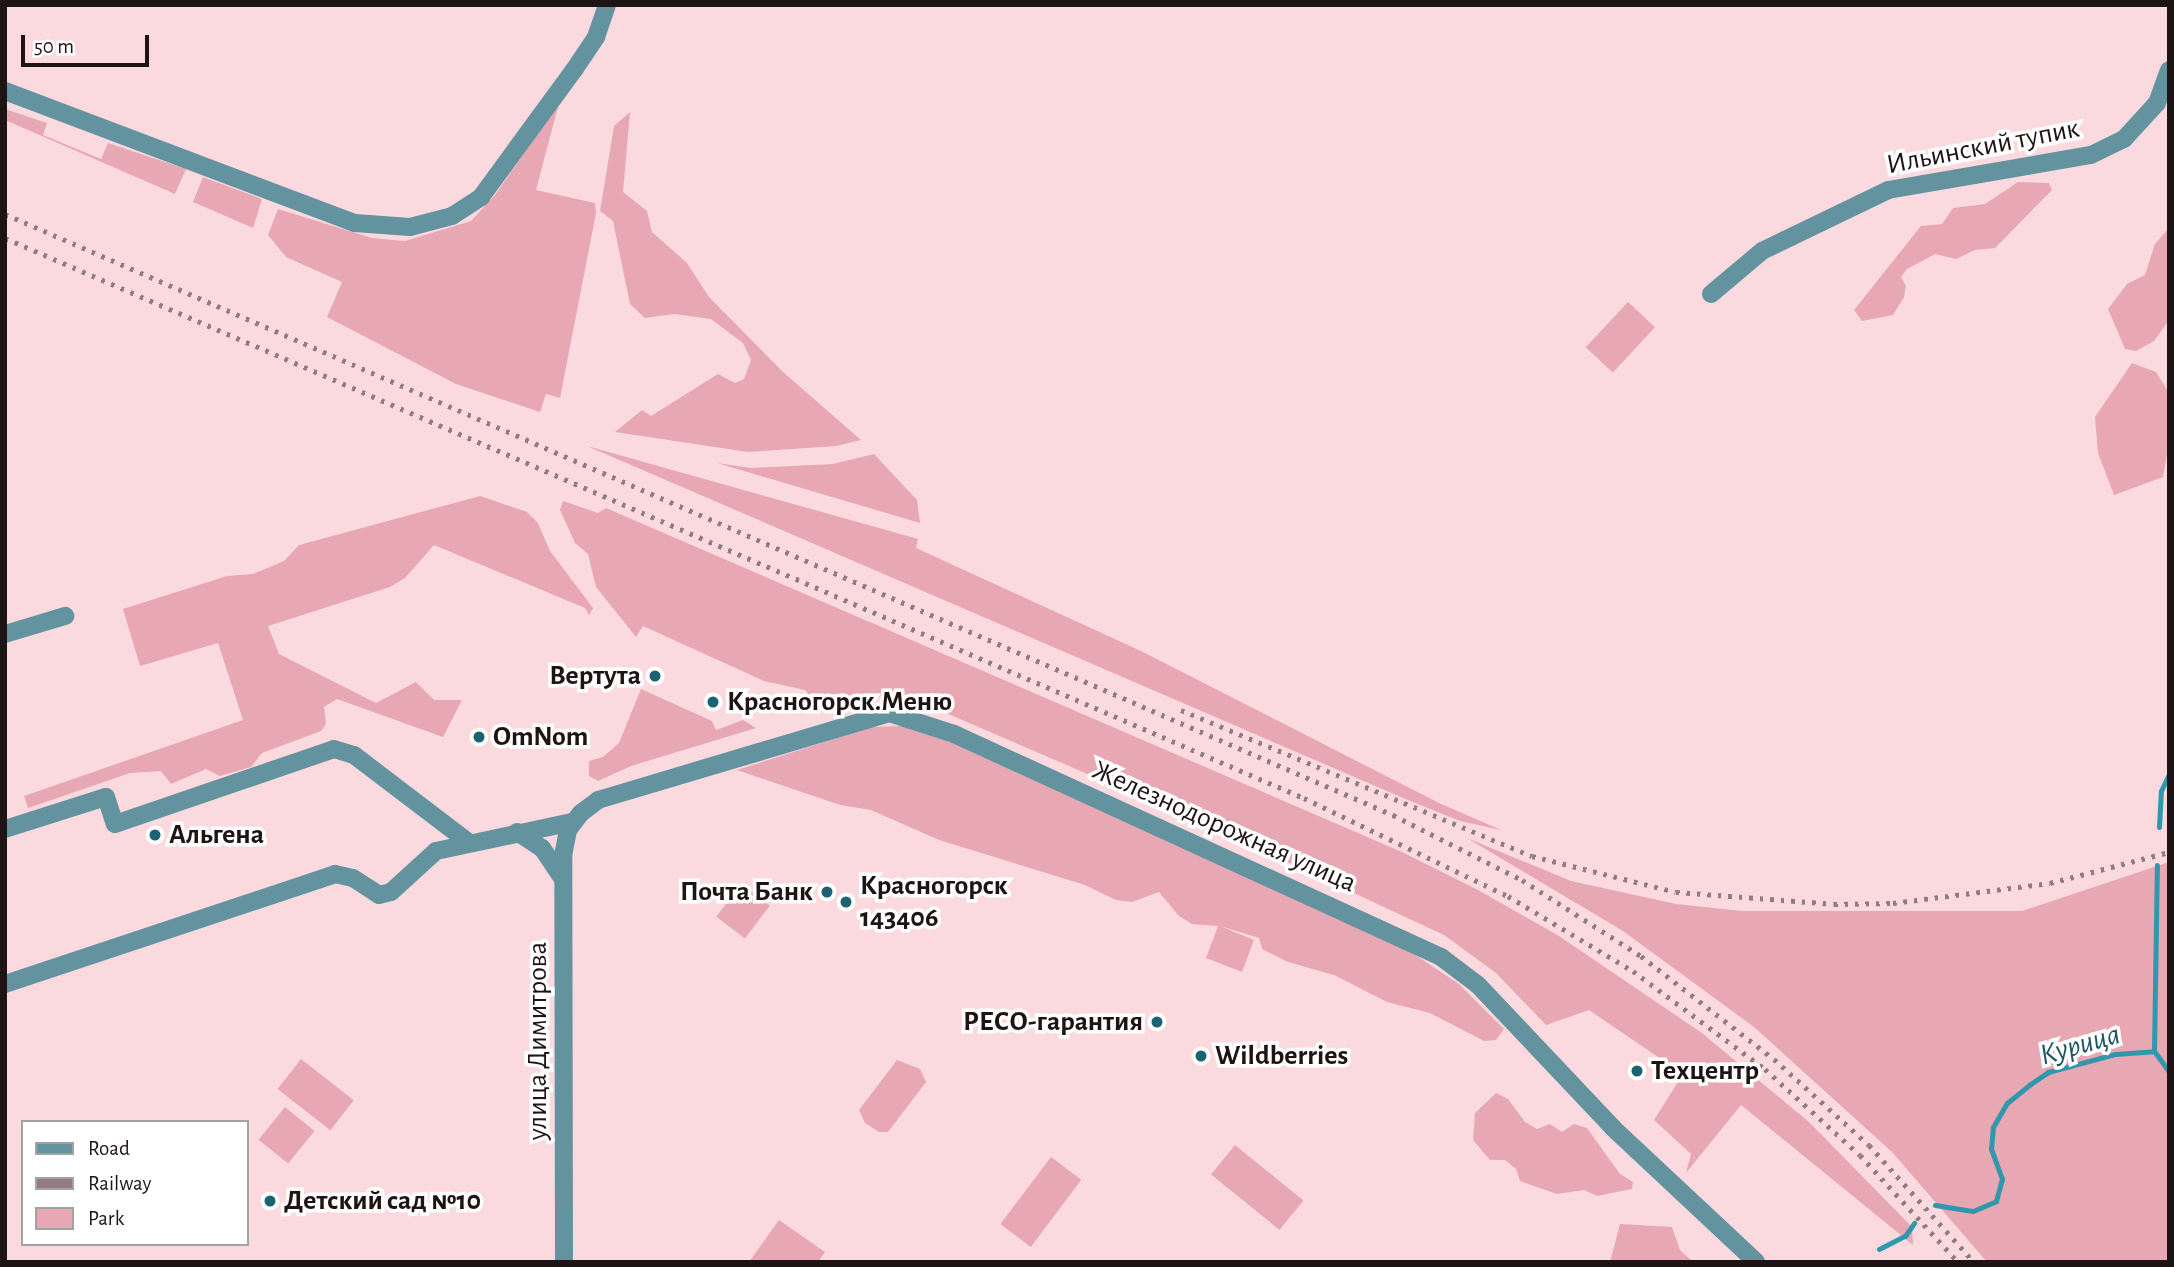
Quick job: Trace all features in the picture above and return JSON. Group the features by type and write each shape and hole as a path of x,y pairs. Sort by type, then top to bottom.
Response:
{"street":[{"path":"5,91 355,223 410,227 453,216 481,197 580,62 607,5"},
{"name":"Ильинский тупик","path":"1711,294 1762,251 1888,190 2091,155 2124,139 2157,103 2169,70"},
{"path":"5,634 65,616"},
{"name":"Железнодорожная улица","path":"573,822 598,800 785,741 873,715 913,718 1441,957 1478,985 1631,1146 1756,1262"},
{"path":"5,829 106,797 115,824 334,749 354,755 467,842"},
{"path":"5,984 335,874 353,878 379,895 391,892 424,858 467,842 573,822"},
{"name":"улица Димитрова","path":"564,1262 563,879 564,842 573,822"},
{"path":"517,832 542,848 563,879"}],"green space":[{"path":"559,103 536,190 595,203 596,213 560,398 546,394 540,412 456,384 327,317 342,282 286,257 268,235 278,209 372,238 405,241 471,221 495,195"},
{"path":"5,109 47,123 43,135 101,159 108,143 186,169 175,194 5,120"},
{"path":"630,112 623,192 647,211 652,232 687,263 709,297 783,372 861,440 836,446 748,452 615,432 642,410 651,416 718,374 735,383 744,379 751,360 743,343 711,319 674,314 645,318 630,304 613,221 600,211 614,126"},
{"path":"203,177 262,199 253,228 193,202"},
{"path":"2018,182 2049,183 2052,190 1995,248 1975,250 1956,259 1935,254 1907,269 1901,277 1906,286 1904,297 1893,315 1862,321 1854,310 1921,226 1942,224 1953,208 1985,204"},
{"path":"2169,228 2169,320 2154,341 2136,351 2125,349 2108,309 2127,284 2145,275 2155,244"},
{"path":"1628,302 1655,327 1613,373 1586,347"},
{"path":"2132,363 2156,372 2169,393 2169,442 2163,477 2114,495 2098,453 2095,417"},
{"path":"587,446 918,539 916,548 1141,651 1439,803 1501,830 1460,821 1403,798"},
{"path":"874,454 917,500 920,523 717,463 751,468 833,464"},
{"path":"480,496 527,512 538,523 550,551 593,608 589,615 585,608 434,545 405,578 390,587 268,626 279,654 376,703 416,682 434,700 462,700 443,737 337,699 324,707 326,724 321,731 262,753 251,767 220,776 206,769 171,784 161,771 130,773 28,808 24,796 243,720 218,643 140,666 123,609 227,576 253,574 284,561 299,545"},
{"path":"563,501 598,513 606,508 1402,852 1478,890 1559,936 1702,1033 1809,1122 1912,1227 1913,1245 1741,1105 1686,1173 1691,1154 1654,1120 1683,1074 1589,1010 1546,1025 1496,973 1444,935 1227,834 918,701 895,696 855,698 820,710 805,690 764,681 643,626 636,637 596,587 588,554 575,543 560,510"},
{"path":"641,689 712,721 716,730 743,720 756,728 631,766 598,781 589,776 589,761 603,757 619,743"},
{"path":"902,726 950,742 1408,950 1459,984 1504,1029 1496,1040 1484,1041 1430,1013 1387,1002 1334,975 1288,962 1262,949 1259,938 1220,926 1254,940 1242,972 1206,958 1218,926 1192,924 1179,916 1159,892 1132,902 1116,900 1085,885 939,840 871,810 840,805 737,770 872,727"},
{"path":"1467,838 1571,881 1676,904 1742,911 2022,911 2169,862 2169,1262 1987,1262 1892,1152 1754,1027 1623,931"},
{"path":"741,884 770,906 745,938 716,917"},
{"path":"301,1059 354,1100 330,1130 278,1089"},
{"path":"897,1060 920,1069 926,1082 888,1132 879,1132 865,1123 859,1110"},
{"path":"1496,1093 1508,1099 1525,1122 1537,1129 1550,1124 1562,1132 1574,1124 1587,1128 1620,1174 1633,1182 1632,1189 1597,1196 1584,1190 1557,1194 1520,1181 1516,1169 1505,1160 1490,1160 1473,1140 1475,1113"},
{"path":"285,1107 315,1131 288,1164 259,1140"},
{"path":"1235,1145 1303,1200 1279,1230 1211,1175"},
{"path":"1051,1157 1081,1180 1031,1247 1000,1224"},
{"path":"779,1220 825,1252 818,1262 749,1262"},
{"path":"1620,1224 1672,1227 1680,1250 1693,1262 1610,1262"}],"waterway":[{"name":"Курица","path":"2159,827 2161,791 2169,774"},
{"name":"Курица","path":"2154,1051 2157,865"},
{"path":"2154,1051 2169,1072"},
{"name":"Курица","path":"1935,1205 1973,1211 1996,1201 2002,1179 1991,1149 1993,1127 2007,1103 2029,1085 2048,1072 2115,1054 2154,1051"},
{"name":"Курица","path":"1879,1249 1905,1236 1914,1223"}],"railway":[{"path":"5,214 1393,815 1522,880 1641,956 1774,1059 1869,1145 1974,1262"},
{"path":"5,238 1304,798 1508,896 1633,971 1765,1069 1860,1155 1958,1262"},
{"path":"1181,710 1532,856 1676,892 1834,904 1893,903 2050,883 2169,852"}],"place":[{"name":"Вертута","path":"655,676"},
{"name":"Красногорск.Меню","path":"713,702"},
{"name":"OmNom","path":"479,737"},
{"name":"Альгена","path":"155,835"},
{"name":"Почта Банк","path":"827,892"},
{"name":"Красногорск 143406","path":"846,902"},
{"name":"РЕСО-гарантия","path":"1157,1022"},
{"name":"Wildberries","path":"1201,1056"},
{"name":"Техцентр","path":"1637,1071"},
{"name":"Детский сад №10","path":"270,1201"}]}
